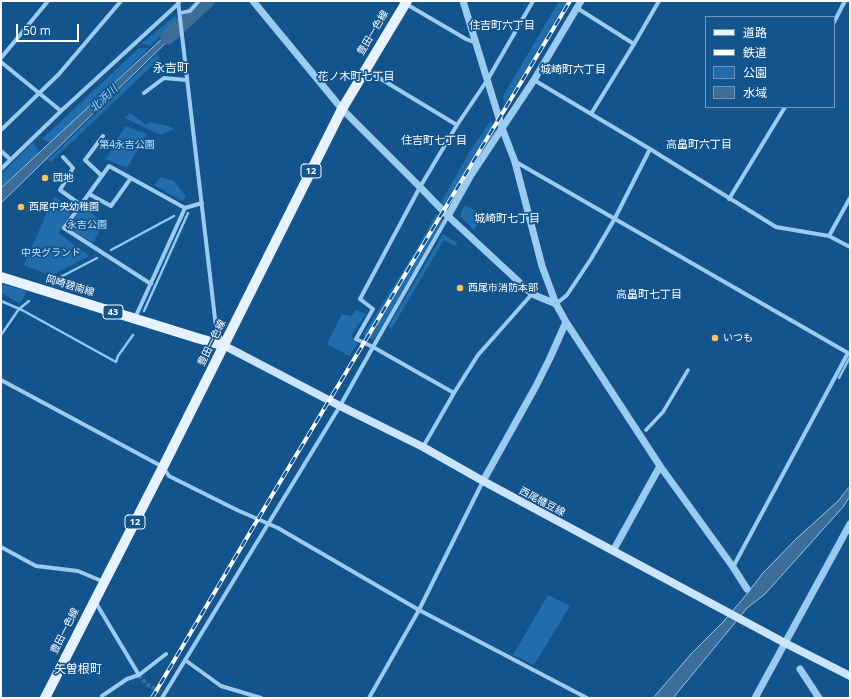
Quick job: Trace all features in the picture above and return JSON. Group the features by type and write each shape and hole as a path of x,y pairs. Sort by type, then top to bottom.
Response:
{"main road":[{"name":"豊田一色線","path":"45,698 164,467 342,109 404,2"},
{"name":"岡崎碧南線","path":"1,277 225,346"},
{"name":"西尾幡豆線","path":"225,346 340,406 424,447 483,482 850,676"}],"street":[{"path":"1,58 48,1"},
{"path":"1,130 59,74 121,1"},
{"path":"180,14 190,11 199,1"},
{"path":"253,1 342,109 448,216 532,294 556,304"},
{"path":"463,1 502,128 515,162 542,266 556,304 566,322 660,466 747,588"},
{"path":"454,393 356,339 373,309 360,299 420,187 457,125 488,79 533,1"},
{"path":"164,697 340,406 471,175 534,80 581,1"},
{"path":"591,114 659,1"},
{"path":"835,20 845,1"},
{"path":"178,2 216,327 225,346"},
{"path":"1,169 178,2"},
{"path":"404,2 466,39 476,43"},
{"path":"577,8 634,44"},
{"path":"1,62 61,111"},
{"path":"365,70 457,125"},
{"path":"144,93 164,78 187,80"},
{"path":"534,80 650,149 776,227 829,236 850,247"},
{"path":"729,199 784,108"},
{"path":"102,176 85,160 103,136"},
{"path":"556,304 567,295 591,259 614,220 650,149"},
{"path":"1,151 10,159"},
{"path":"63,157 73,168 60,190 81,205"},
{"path":"515,162 848,353 733,567"},
{"path":"151,284 64,228 109,166 186,208 202,203"},
{"path":"89,194 111,206 131,178"},
{"path":"829,236 850,198"},
{"path":"135,318 186,208"},
{"path":"424,447 454,393 478,355 532,294"},
{"path":"368,698 419,610 479,488 536,386 566,322"},
{"path":"646,430 663,412 688,370"},
{"path":"1,380 164,467 169,476 237,510 278,528 419,610 587,698"},
{"path":"613,551 660,466"},
{"path":"755,698 850,524"},
{"path":"1,547 36,566 78,571 104,582"},
{"path":"94,601 138,675"},
{"path":"102,696 127,678 138,675 166,654"},
{"path":"185,660 221,686 261,698"},
{"path":"800,669 819,698"}],"green space":[{"path":"559,1 567,1 505,104 503,96"},
{"path":"175,16 177,20 150,46 142,43"},
{"path":"139,48 149,48 52,143 42,139"},
{"path":"156,55 160,58 51,162 48,160"},
{"path":"130,113 146,125 150,122 174,129 161,135 125,118"},
{"path":"491,120 496,132 448,212 440,204 469,153"},
{"name":"第4永吉公園","path":"125,126 147,134 127,168 106,159"},
{"path":"33,142 39,152 1,187 1,175"},
{"path":"161,177 174,181 186,197 183,201 154,185"},
{"name":"中央グランド","path":"54,196 72,209 59,233 89,256 51,276 24,265"},
{"path":"465,205 483,214 474,230 460,216"},
{"name":"永吉公園","path":"84,206 104,223 93,243 68,227"},
{"path":"436,214 444,221 374,340 363,335 416,250"},
{"path":"443,234 457,243 456,246 444,240 392,328 388,327"},
{"path":"1,284 27,291 20,304 1,292"},
{"path":"356,310 366,314 351,335 358,344 349,356 327,344 342,314 351,316"},
{"path":"548,595 570,606 534,665 513,655"}],"water":[{"path":"203,1 214,1 188,25 188,15"},
{"name":"北浜川","path":"179,23 178,31 1,203 1,188"},
{"path":"850,486 850,496 843,507 765,594 747,608 673,698 653,698 692,653 722,623 763,573 796,539 838,501"}],"waterway":[{"name":"北浜川","path":"168,37 207,1"},
{"path":"144,311 188,213"},
{"path":"111,250 174,216"},
{"path":"51,282 97,258"},
{"path":"1,301 22,310 116,362 118,356 133,335"},
{"path":"1,335 19,309 29,301"},
{"path":"839,378 850,357"}],"tunnel":[{"path":"139,675 146,684 164,694"}],"railway":[{"path":"152,698 271,497 570,1"}],"place":[{"name":"団地","path":"45,178"},
{"name":"西尾中央幼稚園","path":"21,207"},
{"name":"西尾市消防本部","path":"460,288"},
{"name":"いつも","path":"715,338"}],"district":[{"name":"住吉町六丁目","path":"502,26"},
{"name":"永吉町","path":"171,69"},
{"name":"城崎町六丁目","path":"573,70"},
{"name":"花ノ木町七丁目","path":"356,77"},
{"name":"住吉町七丁目","path":"434,141"},
{"name":"高畠町六丁目","path":"699,145"},
{"name":"城崎町七丁目","path":"507,219"},
{"name":"高畠町七丁目","path":"649,295"},
{"name":"矢曽根町","path":"78,670"}]}
